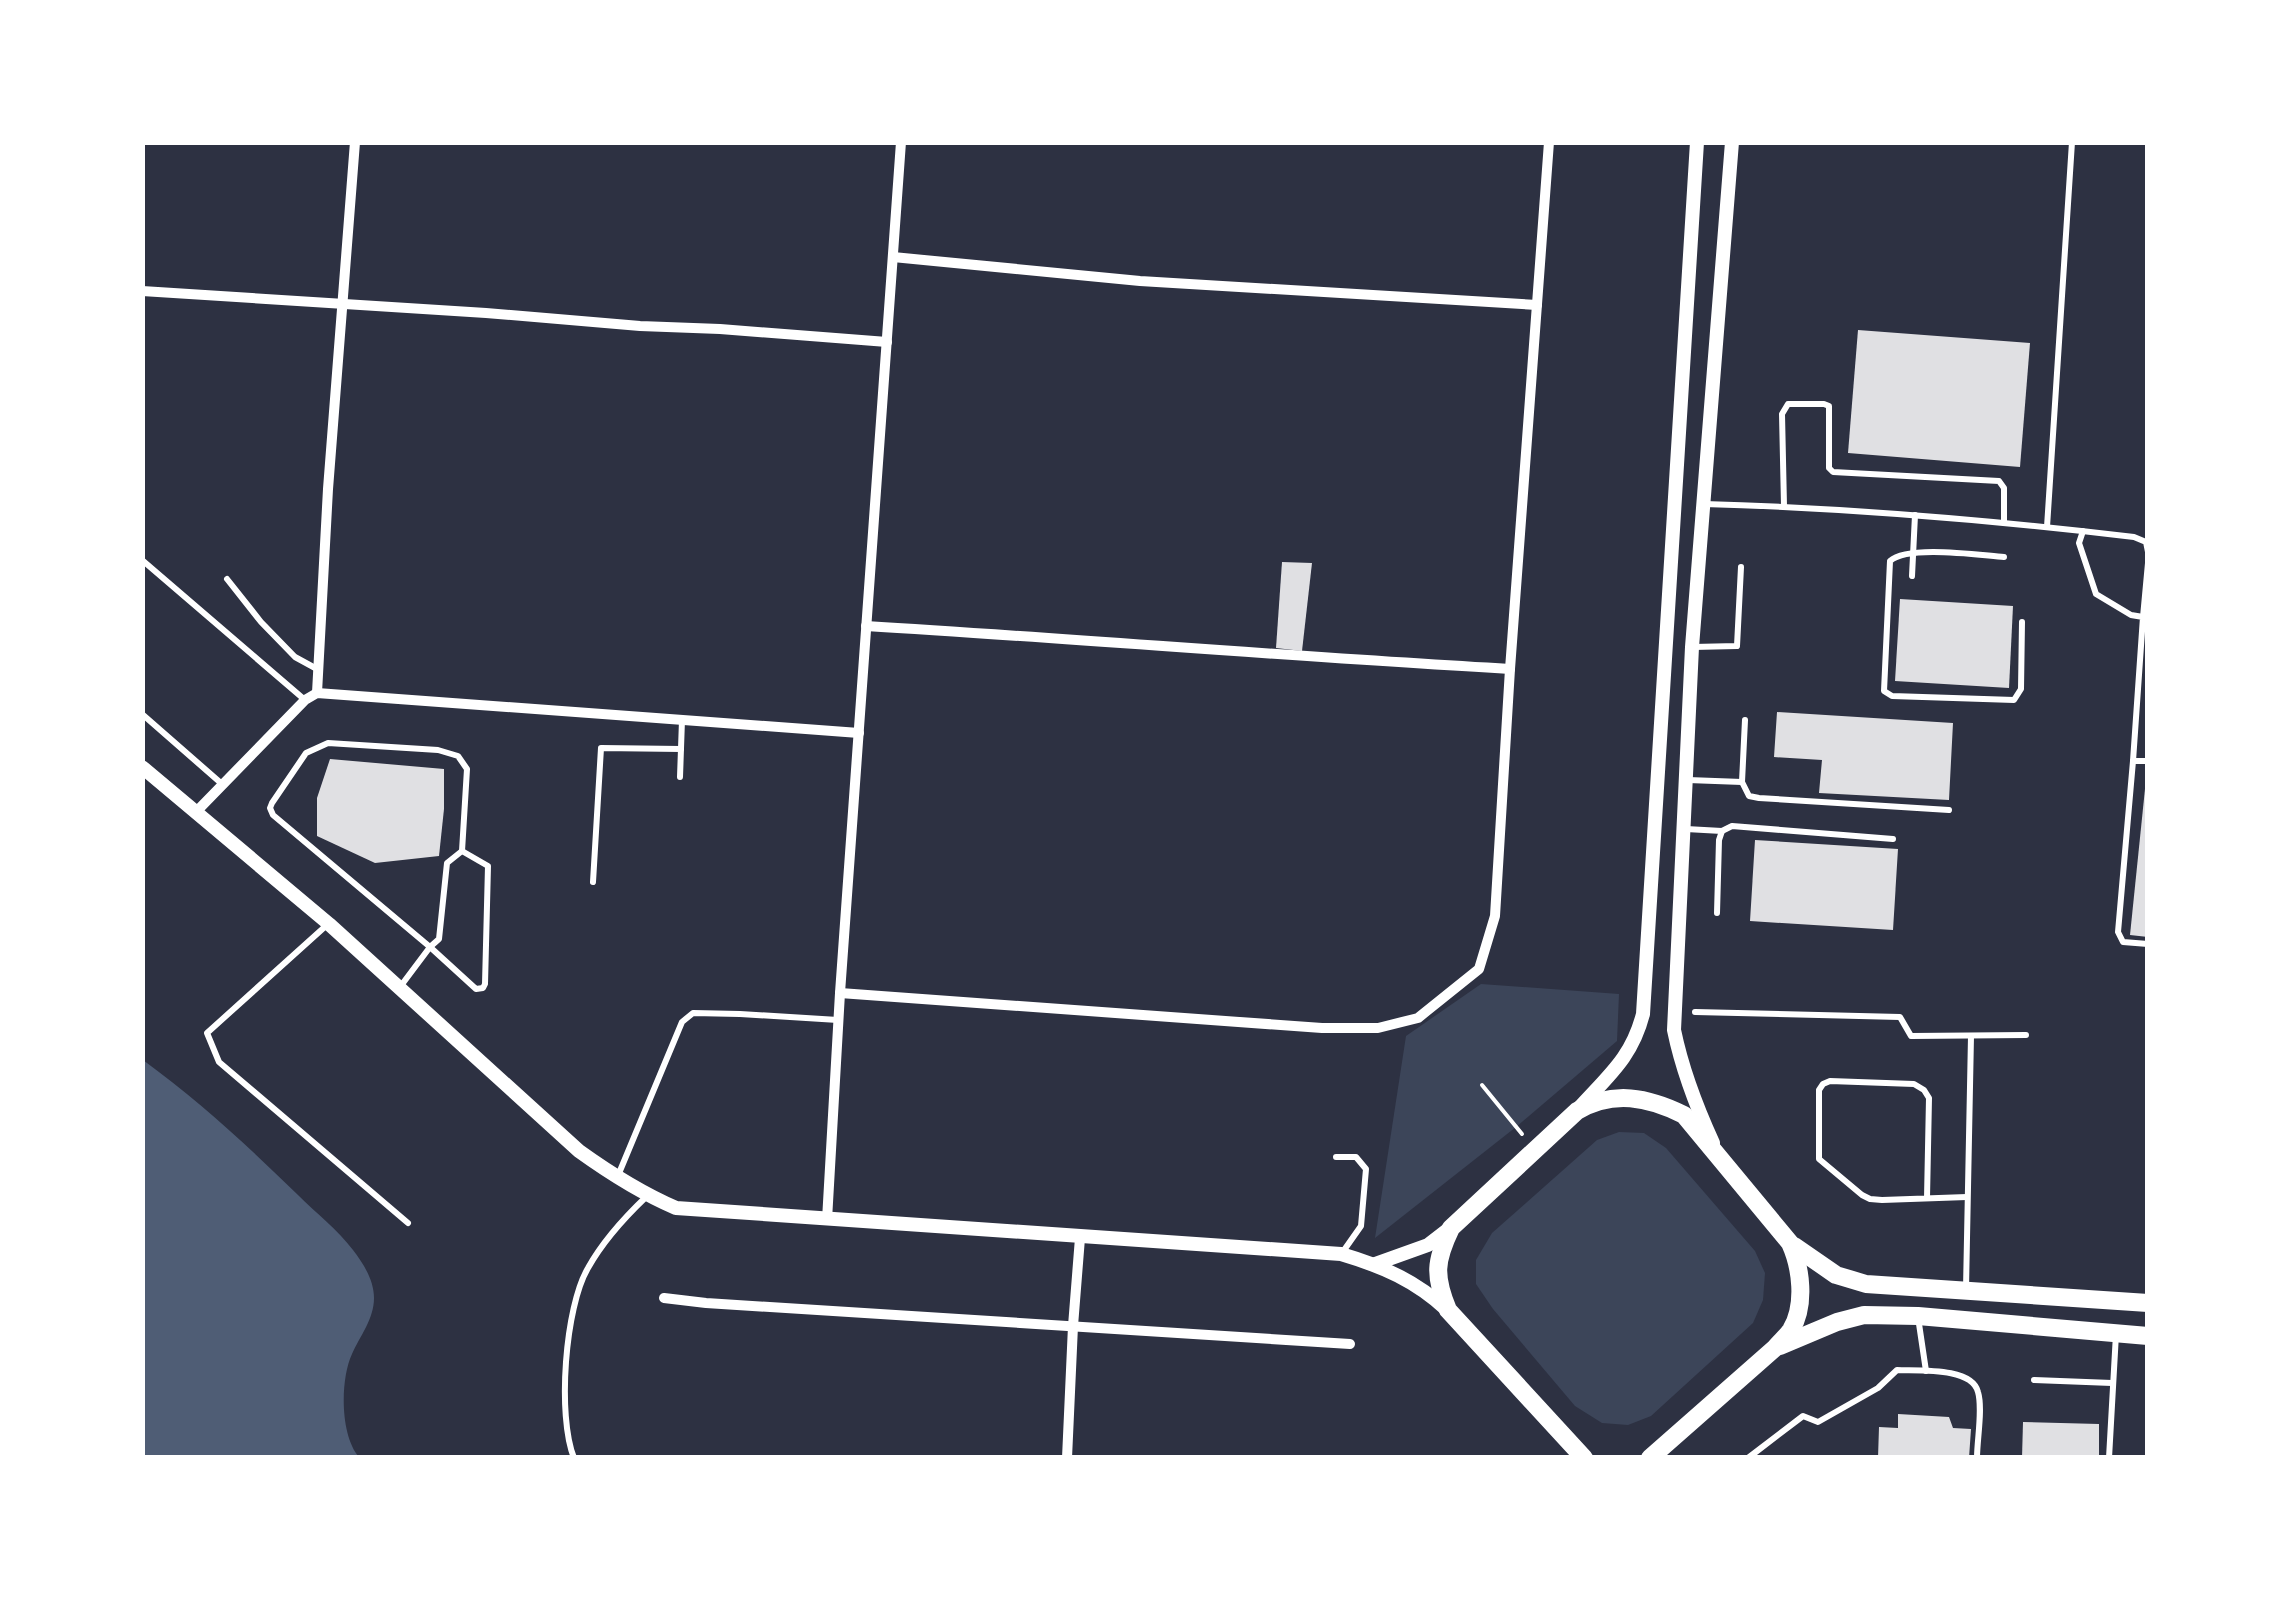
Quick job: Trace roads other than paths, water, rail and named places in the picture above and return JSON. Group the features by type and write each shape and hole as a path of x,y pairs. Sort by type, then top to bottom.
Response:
{"main road":[{"path":"1576,1452 1448,1310 1439,1289 1436,1266 1451,1228 1576,1111 1592,1102 1638,1098 1684,1114 1790,1243 1798,1260 1800,1286 1792,1328 1775,1348 1650,1458"},
{"path":"1790,1243 1836,1274 1866,1284 2148,1303"},
{"path":"1775,1348 1864,1315 2148,1336"}],"street":[{"path":"317,693 328,489 355,142"},
{"path":"827,1220 901,142"},
{"path":"840,994 1322,1028 1378,1028 1418,1018 1479,969 1494,916 1549,142"},
{"path":"1576,1111 1625,1057 1637,1037 1643,1014 1697,142"},
{"path":"1719,1157 1694,1098 1674,1030 1692,647 1732,142"},
{"path":"893,258 1140,281 1537,305"},
{"path":"142,291 886,342"},
{"path":"866,626 1510,669"},
{"path":"195,813 305,700 317,693 858,733"},
{"path":"142,767 329,924 580,1151 647,1196 676,1208 1341,1254 1375,1264 1413,1282 1448,1310"},
{"path":"1375,1264 1428,1245 1451,1228"},
{"path":"1067,1458 1080,1238"},
{"path":"664,1298 1350,1344"}],"lane":[{"path":"2048,527 2072,142"},
{"path":"1784,506 1782,414 1788,404 1824,404 1829,406 1829,468 1833,472 1998,481 2004,488 2004,522"},
{"path":"1703,504 2004,522 2134,537 2146,542 2148,552"},
{"path":"1912,576 1915,516"},
{"path":"2083,531 2079,543 2096,594 2131,615 2143,617"},
{"path":"2004,557 1912,552 1897,555 1890,562 1884,691 1892,696 2014,700 2021,689 2022,622"},
{"path":"142,560 305,700"},
{"path":"2148,563 2118,932 2123,942 2148,944"},
{"path":"1692,647 1737,646 1741,567"},
{"path":"227,579 294,657 318,670"},
{"path":"142,714 223,785"},
{"path":"680,777 682,720"},
{"path":"1745,720 1742,782 1749,796 1949,810"},
{"path":"400,988 430,947 439,939 447,863 462,851 467,769 458,756 438,750 328,743 306,753 272,802 273,815 430,947 476,989 485,984 488,866 462,851"},
{"path":"593,882 601,748 681,749"},
{"path":"2133,761 2148,761"},
{"path":"1687,780 1742,782"},
{"path":"1684,829 1722,831 1732,826 1892,839"},
{"path":"1717,913 1722,831"},
{"path":"329,924 207,1033 218,1062 408,1223"},
{"path":"1695,1012 1900,1017 1912,1036 2026,1035"},
{"path":"616,1178 682,1022 692,1013 838,1020"},
{"path":"1966,1292 1970,1036"},
{"path":"1927,1198 1929,1098 1924,1090 1914,1084 1823,1084 1819,1090 1819,1159 1870,1199 1927,1198 1968,1197"},
{"path":"1336,1158 1356,1157 1366,1169 1360,1226 1341,1254"},
{"path":"574,1458 565,1396 568,1327 586,1271 621,1221 647,1196"},
{"path":"1918,1316 1926,1372"},
{"path":"2109,1458 2116,1333"},
{"path":"1748,1458 1804,1416 1818,1422 1878,1388 1896,1370 1964,1375 1974,1382 1980,1394 1976,1458"},
{"path":"2034,1380 2112,1383"}]}
